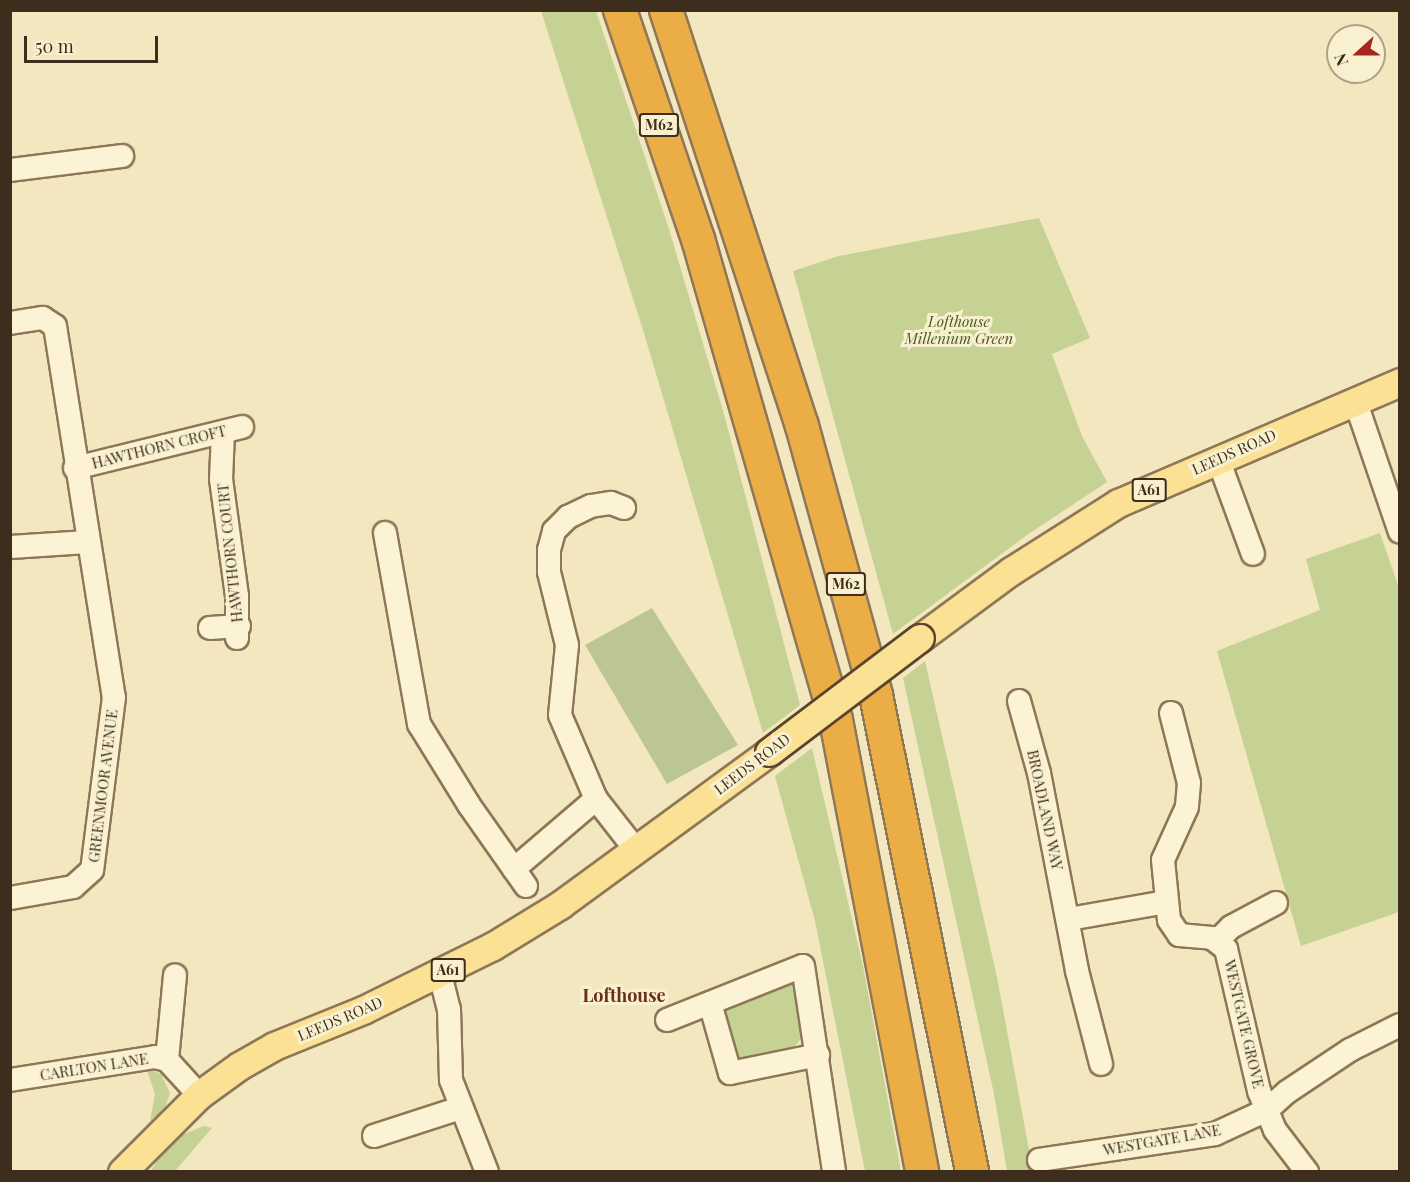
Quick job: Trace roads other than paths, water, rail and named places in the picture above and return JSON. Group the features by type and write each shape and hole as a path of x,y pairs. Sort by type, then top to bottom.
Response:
{"highway":[{"name":"M62","path":"620,10 698,239 836,720 922,1172"},
{"name":"M62","path":"666,10 802,426 876,695 972,1172"}],"main road":[{"name":"LEEDS ROAD","path":"122,1172 199,1095 274,1046 440,974 560,905 1011,571 1118,503 1400,382"}],"street":[{"path":"10,170 122,156"},
{"name":"GREENMOOR AVENUE","path":"10,323 43,318 55,326 75,468 114,697 94,861 88,877 73,887 10,898"},
{"path":"1355,400 1400,532"},
{"name":"HAWTHORN CROFT","path":"75,468 233,430"},
{"name":"HAWTHORN COURT","path":"210,628 238,632 224,522 233,430"},
{"path":"1218,459 1253,554"},
{"path":"624,508 611,503 591,506 568,517 554,531 549,550 549,572 567,645 560,715 596,799 636,850"},
{"path":"385,533 398,556 419,724 469,805 520,877 596,799"},
{"path":"10,547 88,542"},
{"name":"BROADLAND WAY","path":"1019,701 1039,773 1047,828 1070,919 1077,971 1101,1064"},
{"name":"WESTGATE GROVE","path":"1171,713 1189,783 1187,807 1163,860 1166,902 1171,926 1179,935 1218,940"},
{"path":"1070,919 1166,902"},
{"name":"WESTGATE GROVE","path":"1218,940 1231,927 1276,903"},
{"name":"WESTGATE GROVE","path":"1218,940 1227,955 1251,1066 1267,1110 1275,1130 1307,1172"},
{"path":"668,1020 803,966 834,1172"},
{"path":"440,974 449,1009 451,1080 460,1108 487,1172"},
{"path":"167,1060 175,975"},
{"path":"710,1003 730,1073 818,1055"},
{"name":"WESTGATE LANE","path":"1039,1160 1215,1134 1267,1110 1287,1092 1350,1050 1400,1025"},
{"name":"CARLTON LANE","path":"10,1080 140,1057 167,1060 199,1095"},
{"path":"374,1136 460,1108"}],"district":[{"name":"Lofthouse","path":"624,995"}],"park label":[{"name":"Lofthouse Millenium Green","path":"959,330"}]}
